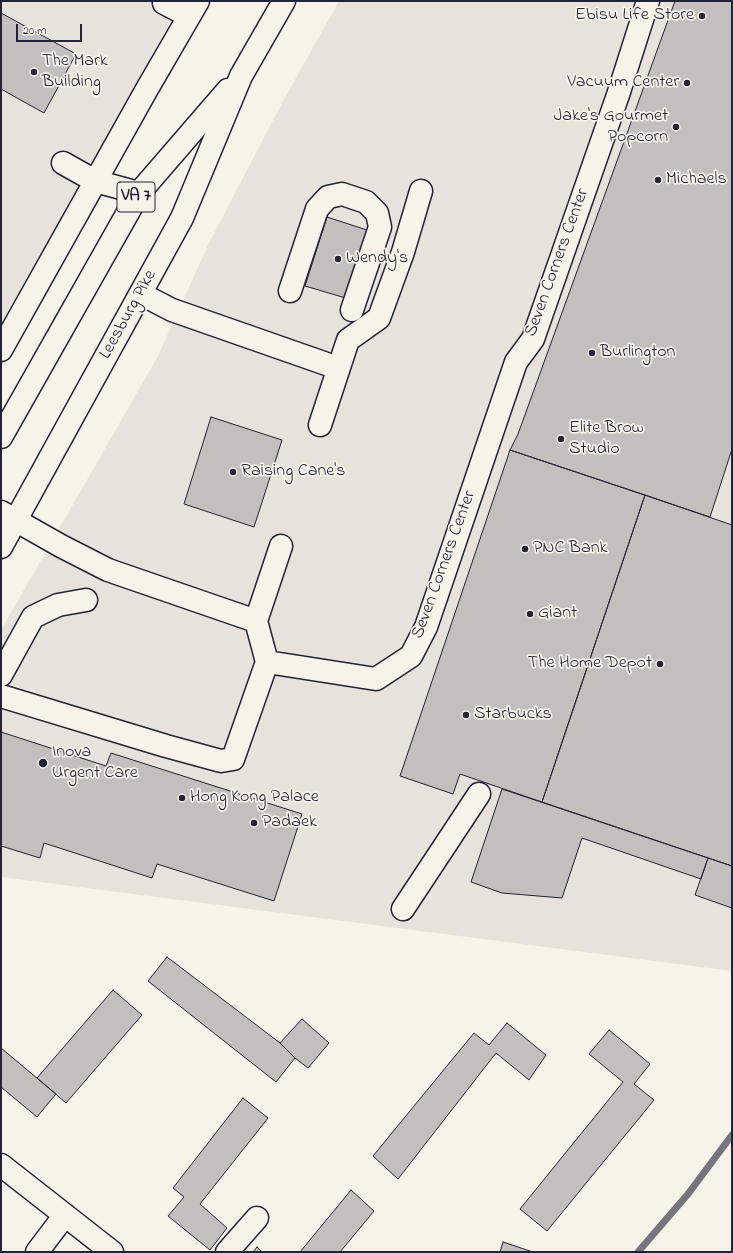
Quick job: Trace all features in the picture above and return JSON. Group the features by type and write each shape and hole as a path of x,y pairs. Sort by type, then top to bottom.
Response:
{"main road":[{"name":"Leesburg Pike","path":"1,547 9,516 141,294 182,218 241,76 284,1"},
{"name":"Seven Corners Center","path":"267,662 376,679 411,656 426,627 516,362 533,339 618,95 648,1"},
{"path":"1,350 95,181 194,9 164,3"},
{"name":"Leesburg Pike","path":"1,437 139,193 241,76"},
{"path":"63,163 95,181 139,193"},
{"path":"320,425 348,340 380,318 403,252 421,191"},
{"path":"290,291 317,208 328,197 342,194 366,202 377,213 380,227 352,310"},
{"path":"141,294 172,310 338,368"},
{"path":"9,516 61,546 108,570 256,621"},
{"path":"1,696 221,761 233,759 267,662 256,621 280,546"},
{"path":"1,675 32,617 58,606 86,600"},
{"path":"403,908 479,794"},
{"path":"1,1165 112,1252"},
{"path":"36,1252 65,1215"},
{"path":"226,1252 257,1218"}],"shaded area":[{"path":"1,1 182,1 1,327"},
{"path":"339,1 732,1 732,971 1,877 1,630 158,356 208,245 282,103"}],"building":[{"path":"675,1 732,1 732,449 710,517 510,450 518,434"},
{"name":"The Mark Building","path":"1,13 76,54 44,113 1,89"},
{"name":"Wendy's","path":"327,217 370,231 349,299 305,286"},
{"name":"Raising Cane's","path":"211,417 282,440 254,527 184,504"},
{"name":"Giant","path":"510,450 645,495 542,802 460,774 453,794 400,776"},
{"name":"The Home Depot","path":"645,495 732,525 732,866 542,802"},
{"path":"1,732 106,766 111,753 302,814 274,901 157,864 152,878 44,843 40,858 1,846"},
{"path":"502,789 708,858 701,879 582,838 562,898 502,893 471,882"},
{"path":"708,858 732,866 732,908 695,895"},
{"path":"167,957 280,1043 295,1058 276,1082 148,981"},
{"path":"113,990 142,1015 66,1103 37,1078"},
{"path":"302,1019 329,1043 308,1068 280,1043"},
{"path":"507,1023 546,1055 529,1080 496,1053 398,1179 373,1156 474,1033 489,1045"},
{"path":"609,1030 650,1064 634,1084 654,1100 547,1231 520,1209 623,1082 589,1054"},
{"path":"1,1048 56,1094 37,1117 1,1087"},
{"path":"243,1098 268,1118 200,1204 227,1228 210,1250 168,1216 184,1197 173,1188"},
{"path":"351,1190 374,1211 340,1252 300,1252"},
{"path":"503,1242 533,1252 500,1252"},
{"path":"257,1247 262,1252 253,1252"}],"waterway":[{"path":"638,1252 688,1194 732,1135"}],"place":[{"name":"Ebisu Life Store","path":"702,16"},
{"name":"The Mark Building","path":"34,72"},
{"name":"Vacuum Center","path":"687,83"},
{"name":"Jake's Gourmet Popcorn","path":"676,127"},
{"name":"Michaels","path":"658,180"},
{"name":"Wendy's","path":"338,259"},
{"name":"Burlington","path":"592,353"},
{"name":"Elite Brow Studio","path":"561,439"},
{"name":"Raising Cane's","path":"233,472"},
{"name":"PNC Bank","path":"525,549"},
{"name":"Giant","path":"530,614"},
{"name":"The Home Depot","path":"660,664"},
{"name":"Starbucks","path":"466,715"},
{"name":"Inova Urgent Care","path":"43,763"},
{"name":"Hong Kong Palace","path":"182,798"},
{"name":"Padaek","path":"254,823"}]}
